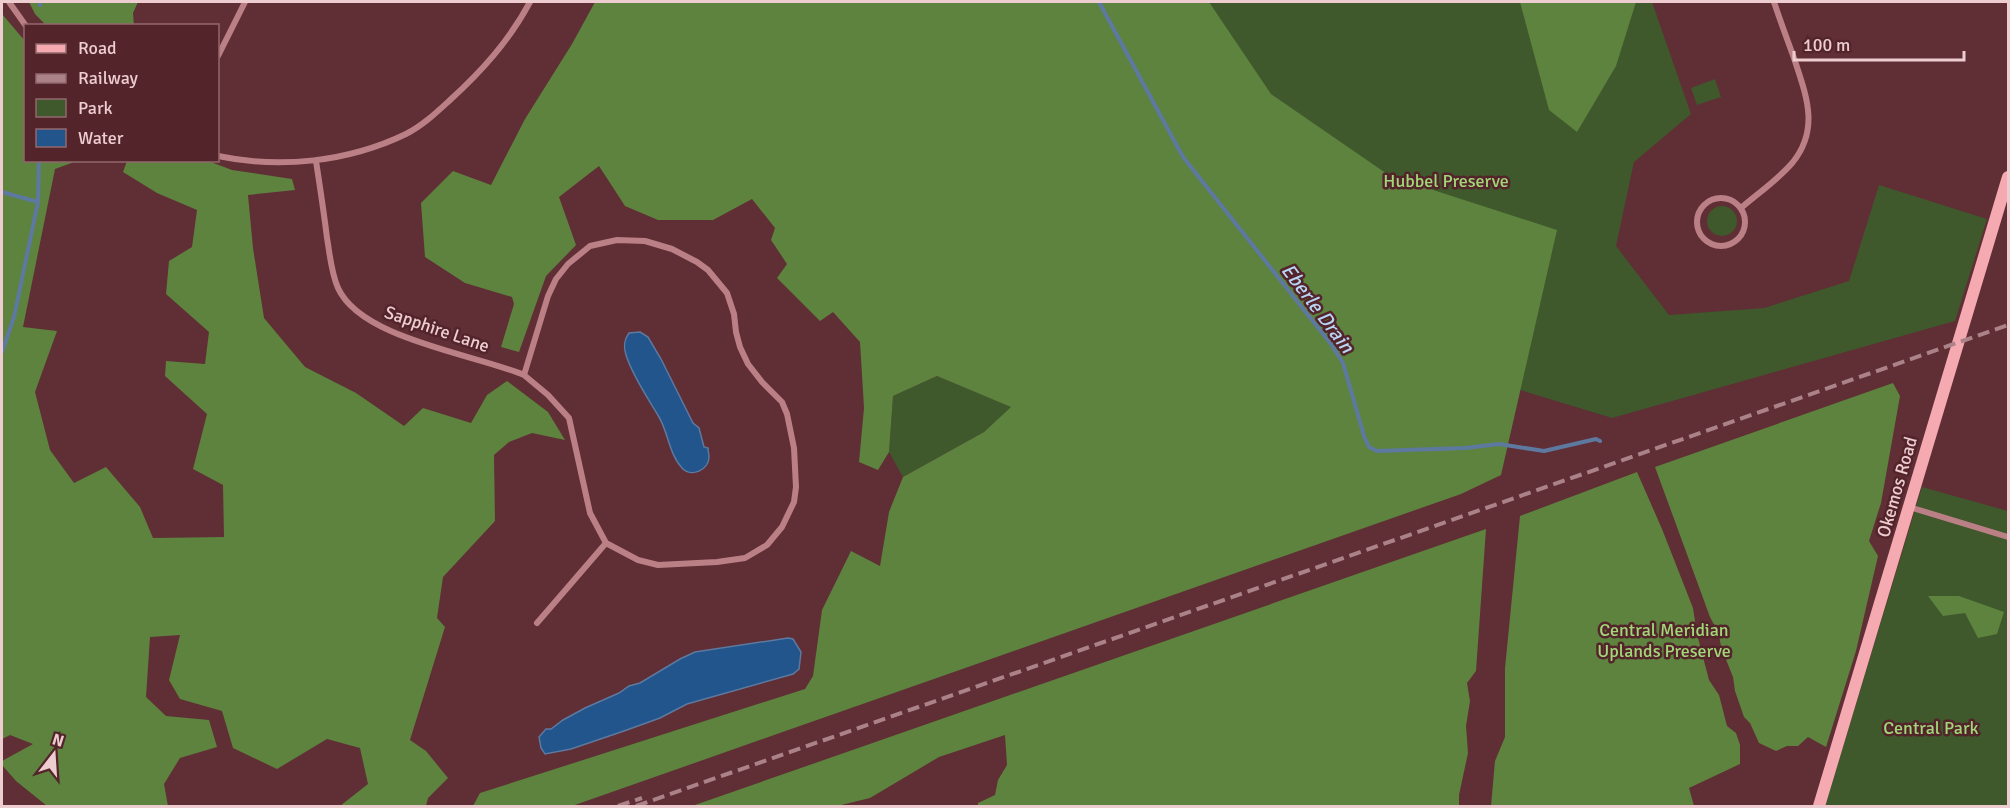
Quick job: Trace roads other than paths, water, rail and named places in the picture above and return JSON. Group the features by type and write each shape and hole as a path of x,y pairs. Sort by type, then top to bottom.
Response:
{"street":[{"path":"9,2 25,24"},
{"path":"219,54 245,2"},
{"path":"219,156 254,161 316,161 369,149 407,134 436,113 481,71 501,48 530,2"},
{"path":"1741,208 1787,169 1800,151 1808,130 1808,98 1774,2"},
{"name":"Sapphire Lane","path":"316,161 332,269 337,287 346,303 378,326 408,338 524,375 548,395 569,418 590,513 606,543"},
{"name":"Okemos Road","path":"1819,807 2008,177"},
{"path":"1725,198 1741,208 1745,226 1735,241 1730,244 1717,245 1701,236 1697,218 1707,202 1725,198"},
{"path":"524,375 548,296 556,279 568,264 590,246 617,240 645,241 672,249 697,262 717,279 727,293 734,314 740,347 748,364 782,402 787,414 794,448 796,487 794,502 782,527 767,545 744,558 658,565 638,561 606,543 537,623"},
{"path":"1909,507 2008,537"}],"water":[{"path":"640,332 648,337 661,359 693,423 699,428 704,447 708,448 708,462 699,471 686,471 678,462 671,450 662,423 629,363 624,349 625,341 629,333"},
{"path":"793,639 801,652 799,669 793,674 687,704 660,718 571,749 545,754 541,748 539,737 546,729 551,729 585,708 629,686 640,683 695,652"}],"waterway":[{"name":"Eberle Drain","path":"1099,2 1183,157 1331,344 1343,363 1369,447 1377,451 1465,448 1499,444 1544,451 1596,439 1600,441"},
{"path":"2,352 14,317 38,202 39,162"},
{"path":"2,192 38,202"}],"railway":[{"path":"636,806 2008,325"},
{"path":"618,806 642,798"}],"park label":[{"name":"Hubbel Preserve","path":"1446,181"},
{"name":"Central Meridian Uplands Preserve","path":"1664,640"},
{"name":"Central Park","path":"1931,728"}]}
